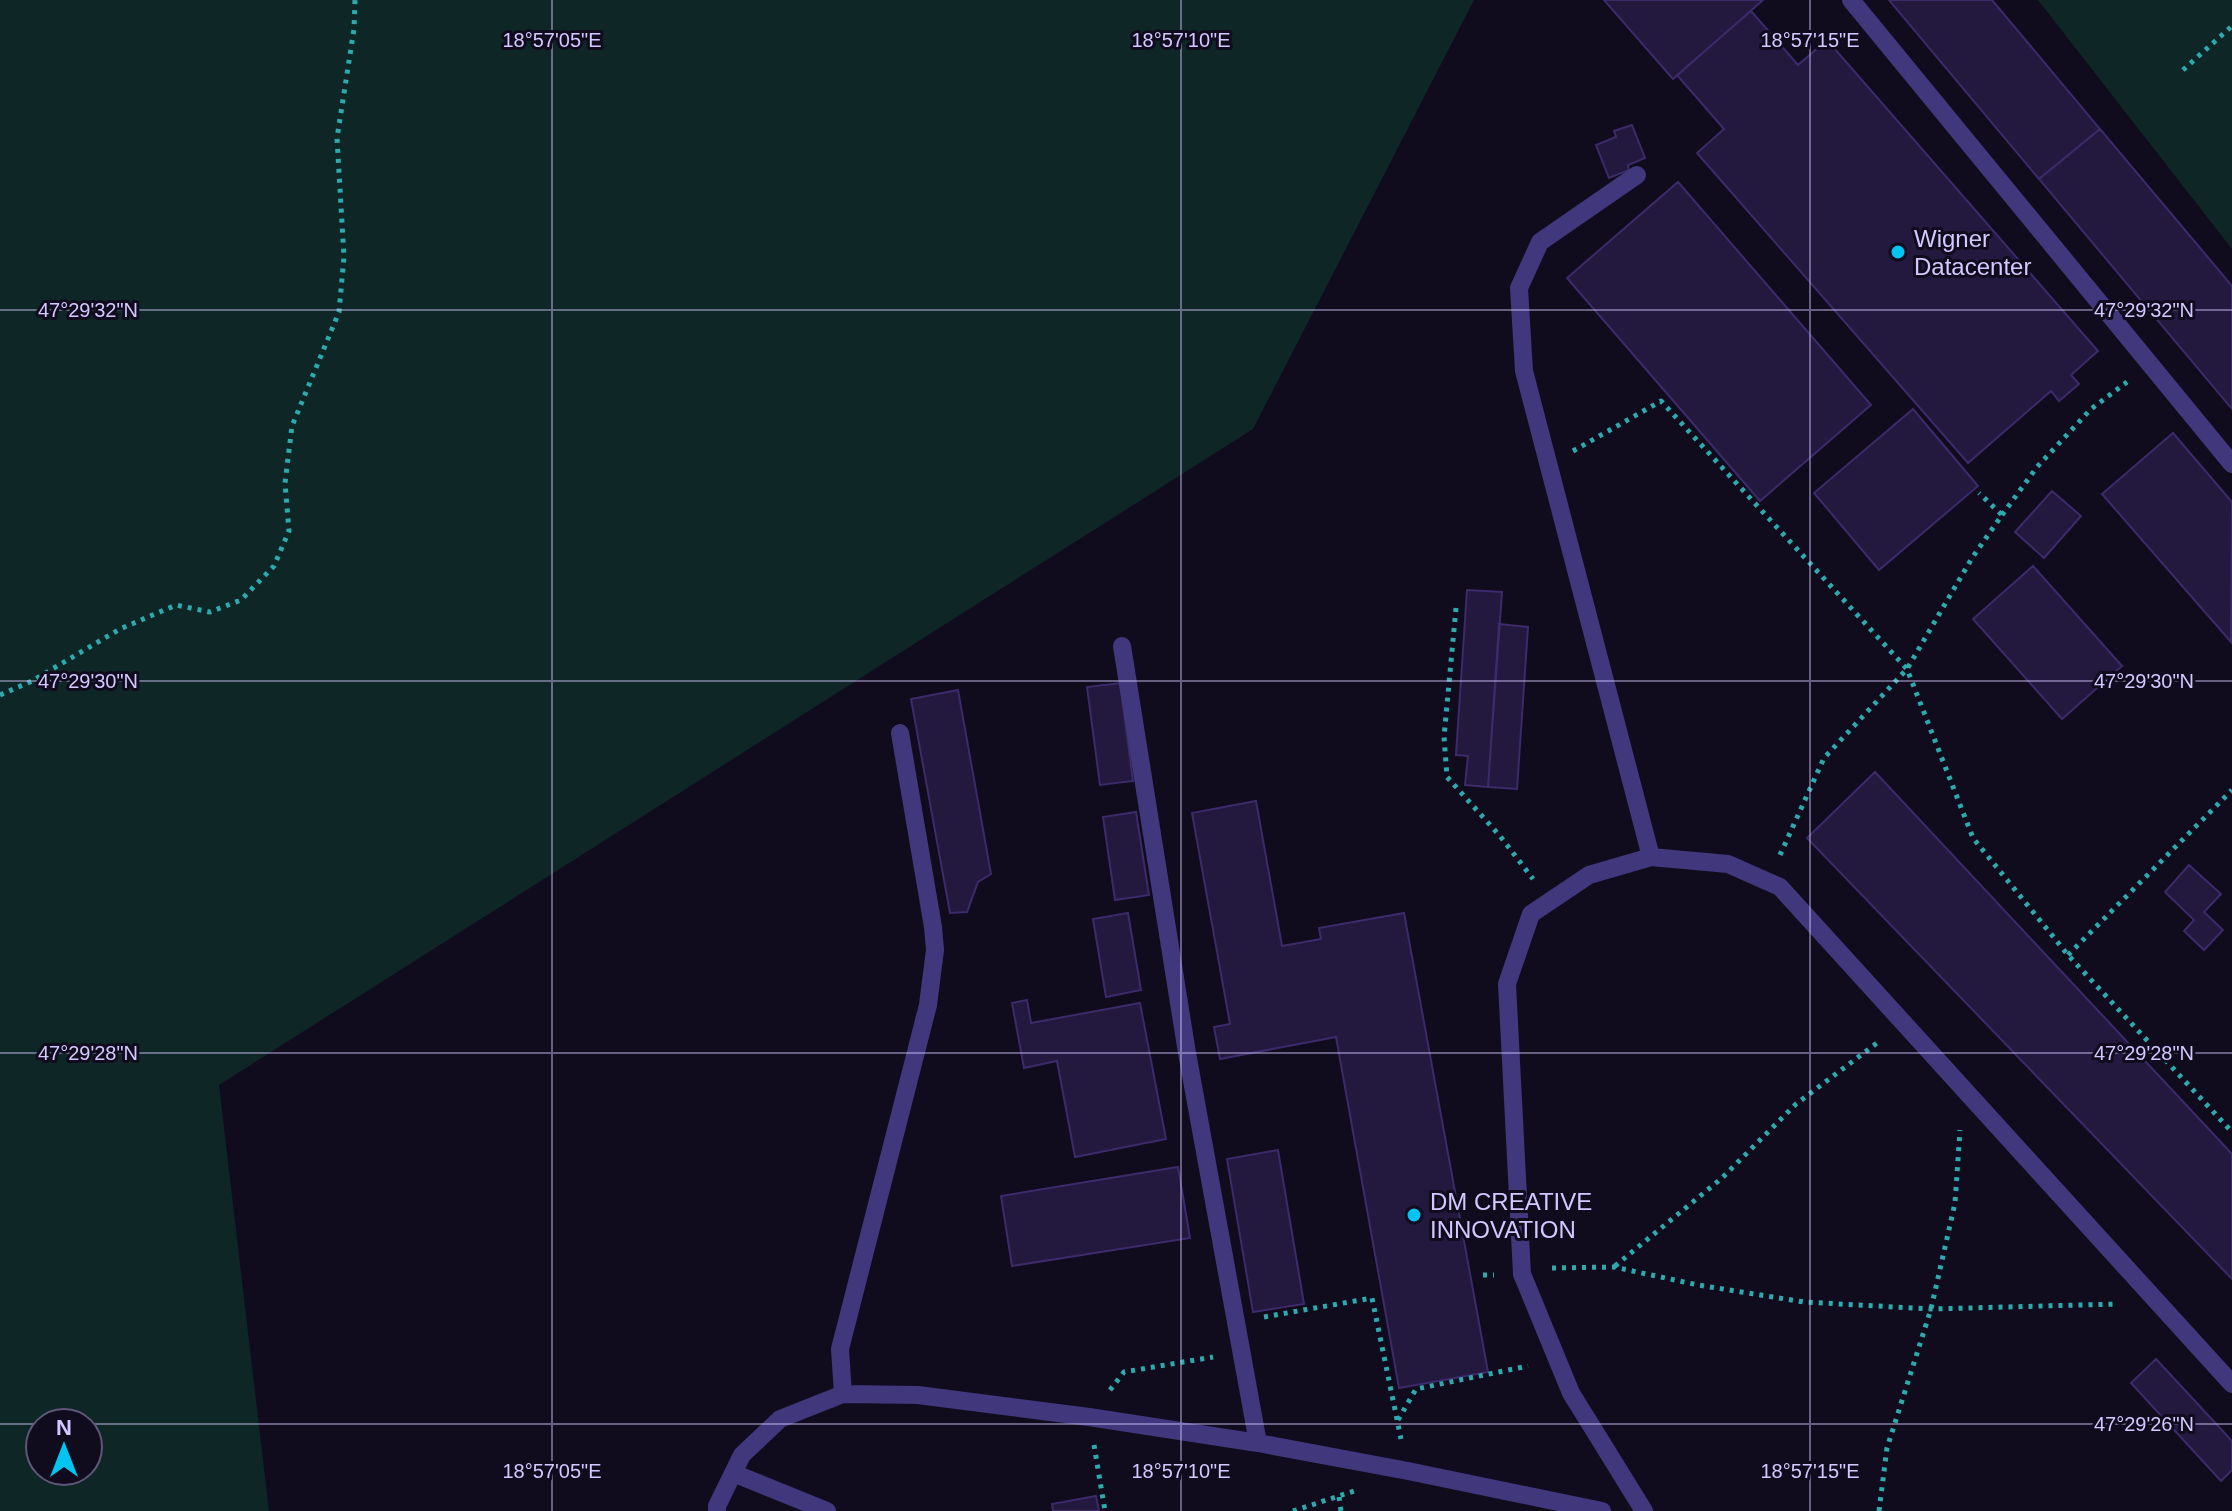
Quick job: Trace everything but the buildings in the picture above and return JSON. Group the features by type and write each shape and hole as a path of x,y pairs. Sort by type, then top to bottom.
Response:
{"lane":[{"path":"1851,0 2232,464"},
{"path":"1637,175 1540,242 1519,288 1524,371 1651,857"},
{"path":"1122,646 1187,1053 1258,1443"},
{"path":"843,1394 840,1349 928,1005 935,950 900,733"},
{"path":"1644,1511 1571,1393 1522,1274 1507,984 1531,914 1589,875 1651,857 1728,864 1780,887 2232,1384"},
{"path":"717,1511 742,1455 780,1419 843,1394 918,1395 1258,1443 1602,1511"},
{"path":"733,1473 827,1511"}],"path":[{"path":"0,695 32,681 120,629 176,605 210,612 241,600 274,566 289,531 285,483 292,426 339,312 344,257 337,138 354,29 355,0"},
{"path":"2183,70 2232,26"},
{"path":"1767,882 1824,758 1907,669 1972,558 2037,467 2091,409 2150,365"},
{"path":"1549,465 1661,401 1907,669 1973,838 2068,955 2232,1132"},
{"path":"1979,493 2002,515"},
{"path":"1456,608 1444,737 1447,777 1500,836 1550,902"},
{"path":"2068,955 2232,790"},
{"path":"1614,1267 1722,1178 1796,1104 1905,1025"},
{"path":"1879,1511 1887,1448 1931,1309 1955,1203 1960,1129 1968,1094"},
{"path":"1483,1275 1522,1274 1562,1266 1614,1267 1698,1285 1804,1302 1931,1309 2159,1304"},
{"path":"1236,1322 1372,1298 1408,1471 1293,1511"},
{"path":"1105,1511 1089,1417 1124,1372 1241,1352"},
{"path":"1398,1421 1416,1389 1557,1360"},
{"path":"1339,1497 1341,1511"}],"green space":[{"path":"0,0 1474,0 1253,429 219,1085 269,1511 0,1511"},
{"path":"2038,0 2232,0 2232,249"}],"place":[{"name":"Wigner Datacenter","path":"1898,252"},
{"name":"DM CREATIVE INNOVATION","path":"1414,1215"}]}
